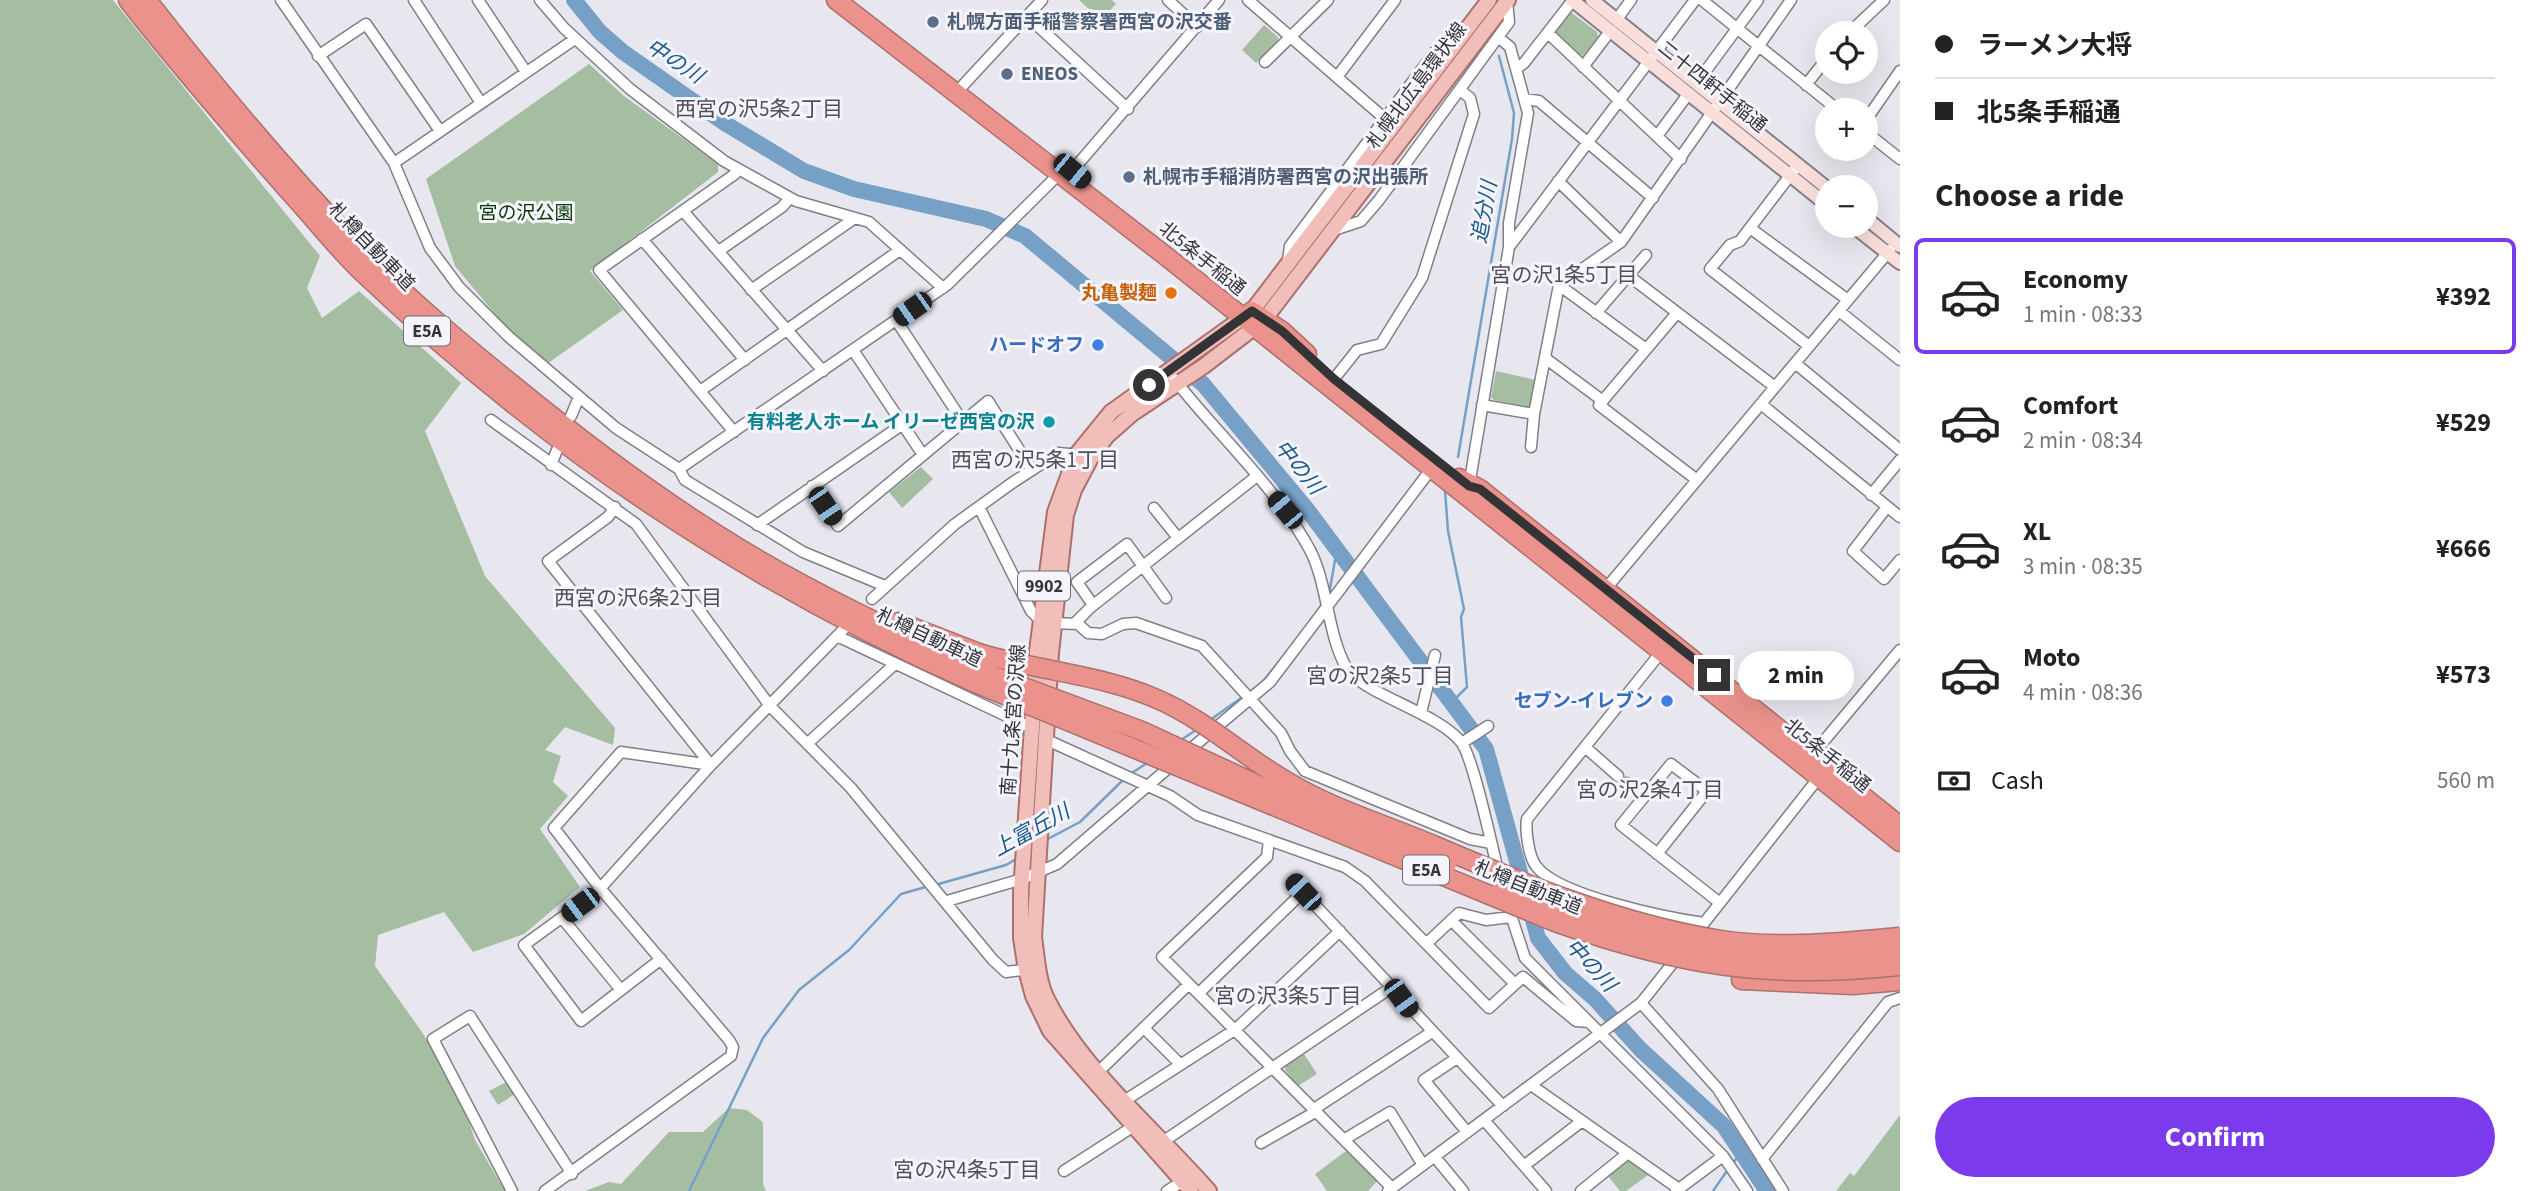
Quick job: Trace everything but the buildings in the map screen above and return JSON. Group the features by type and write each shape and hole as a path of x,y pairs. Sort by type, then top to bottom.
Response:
{"highway":[{"name":"札樽自動車道","path":"128,0 246,143 360,270 445,348 554,436 647,504 729,557 857,628 1102,714 1282,796 1600,925 1667,943 1732,955 1799,961 1900,951"},
{"name":"札樽自動車道","path":"147,0 254,132 364,253 454,337 562,425 652,491 736,546 795,580 862,616 1542,918 1630,948 1749,971 1847,972 1900,966"},
{"name":"北5条手稲通","path":"836,0 959,90 1253,319 1432,468 1466,490 1480,489 1662,651 1900,842"},
{"name":"北5条手稲通","path":"852,0 959,90"},
{"name":"北5条手稲通","path":"1253,319 1282,331 1334,379 1466,490"},
{"name":"北5条手稲通","path":"1601,594 1813,754 1900,825"},
{"path":"977,668 1024,667 1077,673 1156,699 1210,727 1295,787 1489,869 1633,922 1722,940 1760,944 1818,944 1900,937"},
{"path":"1630,948 1695,970 1741,980 1853,985 1900,981"}],"main road":[{"name":"札幌北広島環状線","path":"1253,319 1331,231 1507,0"},
{"name":"札幌北広島環状線","path":"1253,319 1287,262 1457,41 1482,2"},
{"name":"南十九条宮の沢線","path":"1084,456 1132,414 1178,384 1199,361 1253,319"},
{"name":"南十九条宮の沢線","path":"1032,969 1021,938 1022,876 1032,728 1047,621 1055,512 1111,412 1168,371 1199,361"},
{"name":"南十九条宮の沢線","path":"1047,621 1048,740 1032,969 1033,996 1050,1031 1121,1103 1190,1182 1209,1191"},
{"name":"南十九条宮の沢線","path":"1121,1103 1134,1126 1158,1144"}],"street":[{"path":"281,0 394,163 430,248 459,287 509,337 615,428 679,469 685,480 803,552 885,586"},
{"path":"414,0 481,103"},
{"path":"478,0 526,72"},
{"path":"540,0 575,38 630,89 737,169 790,198 869,222 943,288"},
{"path":"959,90 1042,0"},
{"path":"1168,0 1196,27"},
{"path":"679,469 943,288 1066,173 1128,109 1219,0"},
{"path":"1265,62 1328,0"},
{"path":"1337,77 1395,0"},
{"path":"1331,231 1361,221 1509,22 1507,0"},
{"path":"1516,69 1573,0"},
{"name":"二十四軒手稲通","path":"1573,0 1614,25"},
{"name":"二十四軒手稲通","path":"1592,0 1614,25 1795,171 1815,192"},
{"path":"1583,66 1631,0"},
{"path":"1509,247 1695,0"},
{"path":"1702,0 1823,98"},
{"path":"1657,136 1758,0"},
{"path":"1531,447 1534,414 1559,285 1621,242 1718,108 1791,0"},
{"path":"1862,21 1884,0"},
{"path":"1250,1 1384,118"},
{"path":"1027,16 1128,109"},
{"path":"318,56 366,24 440,131"},
{"path":"1548,33 1681,159"},
{"path":"1466,490 1509,247 1509,223 1528,113 1510,47 1498,37"},
{"path":"394,163 575,38"},
{"path":"1287,262 1290,246 1437,49 1457,41"},
{"path":"1878,103 1900,71"},
{"path":"1806,85 1815,73"},
{"path":"1334,379 1357,350 1381,344 1422,278 1474,114 1470,98 1460,90"},
{"path":"1524,99 1539,102 1653,198"},
{"path":"1878,142 1900,159"},
{"path":"734,432 599,270 735,174 737,169"},
{"path":"1795,171 1740,241 1730,245 1710,269 1809,346"},
{"name":"二十四軒手稲通","path":"1795,171 1815,182"},
{"path":"1558,181 1621,242"},
{"path":"720,250 782,207 790,198"},
{"path":"682,211 720,250 822,371"},
{"path":"751,290 855,218"},
{"path":"1750,228 1848,300"},
{"path":"1878,229 1896,245 1900,263"},
{"path":"1878,237 1896,245"},
{"path":"642,239 745,360"},
{"path":"1601,594 1896,245"},
{"path":"700,391 900,250"},
{"path":"1597,313 1646,255"},
{"path":"1629,276 1775,387"},
{"path":"1559,285 1646,349"},
{"path":"1839,311 1900,359"},
{"path":"1677,313 1599,405 1697,480"},
{"path":"896,320 963,422"},
{"path":"853,350 923,455"},
{"path":"1545,358 1603,401"},
{"path":"1795,363 1900,450"},
{"path":"1168,371 1285,510 1311,553 1329,602 1346,667 1358,679 1446,727 1462,743 1525,958 1588,1022 1603,1031 1724,1157 1737,1173 1746,1191"},
{"path":"571,416 579,397"},
{"path":"812,486 838,526 988,401 1032,470"},
{"path":"1761,404 1900,517"},
{"path":"1482,405 1534,414"},
{"path":"491,420 636,524 770,706 851,788 1006,972 1032,969"},
{"path":"757,524 903,424"},
{"path":"551,465 557,450"},
{"path":"872,599 979,507 1032,470 1058,453 1084,456"},
{"path":"1871,495 1900,460"},
{"path":"947,901 1057,864 1270,682 1432,468"},
{"path":"1074,624 1093,605 1257,477"},
{"path":"615,507 608,517 548,561 711,765"},
{"path":"979,507 1031,611 1047,621 1074,624 1088,633 1102,634 1123,624 1136,623 1202,646 1282,733 1290,751 1305,771 1470,839 1491,843"},
{"path":"1887,507 1853,551 1884,579 1900,560"},
{"path":"1154,508 1178,538"},
{"path":"1093,605 1077,582 1127,544 1166,598"},
{"path":"661,959 581,1021 524,945 600,888 711,765 840,633 895,664 1032,728"},
{"path":"1813,754 1900,650"},
{"path":"1662,651 1527,819 1525,828 1536,866 1553,879 1618,905 1657,916 1704,923"},
{"path":"1421,713 1435,655"},
{"path":"808,742 895,664"},
{"path":"1462,743 1488,726"},
{"path":"1048,740 1147,785 1198,815 1345,867 1365,881 1489,1008 1523,977 1576,1021 1588,1022"},
{"path":"1585,747 1644,796"},
{"path":"545,1191 572,1174 731,1056 729,1040 600,888 554,828 621,752 711,765"},
{"path":"1657,853 1707,791 1671,764 1621,825 1720,903"},
{"path":"1394,1187 1641,1003 1820,776"},
{"path":"1269,840 1267,857 1162,957 1394,1187 1409,1191"},
{"path":"1293,882 1503,1106"},
{"path":"1199,993 1303,892"},
{"path":"1427,943 1459,912 1486,920 1511,917"},
{"path":"562,918 621,990"},
{"path":"1451,920 1515,984"},
{"path":"1121,1103 1236,1029 1340,931"},
{"path":"1095,1075 1189,984"},
{"path":"1158,1144 1392,987"},
{"path":"1762,1159 1888,1002 1900,999"},
{"path":"1641,1003 1718,1089 1783,1191"},
{"path":"512,1191 433,1039 470,1016 572,1174"},
{"path":"1145,1028 1180,1064"},
{"path":"1261,1143 1432,1032"},
{"path":"1457,1058 1424,1080 1467,1132"},
{"path":"1531,1085 1678,1190 1724,1157"},
{"path":"1345,1139 1390,1112 1423,1165"},
{"path":"1485,1120 1546,1191"},
{"path":"1525,1165 1582,1121"},
{"path":"1064,1171 1134,1126"},
{"path":"1581,1191 1628,1153"},
{"path":"1435,1157 1463,1191"},
{"path":"1167,1191 1190,1182"}],"green space":[{"path":"0,0 113,0 320,256 307,288 322,318 359,291 461,383 425,431 485,576 615,728 613,745 565,727 545,750 561,756 553,782 568,796 540,829 580,887 524,934 473,952 444,912 378,935 375,966 424,1035 467,1116 475,1140 505,1191 0,1191"},
{"path":"1079,0 1112,0 1116,4 1101,20"},
{"path":"1568,13 1572,13 1597,32 1598,37 1584,55 1580,56 1556,33"},
{"path":"1264,25 1278,37 1278,41 1256,63 1242,50"},
{"name":"宮の沢公園","path":"589,64 624,96 718,164 718,172 590,271 623,310 547,364 500,320 455,266 426,179"},
{"path":"1496,371 1536,380 1528,407 1494,400 1491,397"},
{"path":"921,467 933,479 902,508 889,492"},
{"path":"1304,1054 1317,1074 1298,1086 1285,1070 1286,1065"},
{"path":"506,1082 515,1094 498,1105 489,1091"},
{"path":"729,1108 747,1110 763,1122 763,1184 766,1191 585,1191 609,1182 621,1184 669,1132 703,1132"},
{"path":"1900,1115 1900,1191 1836,1191 1850,1173 1854,1176"},
{"path":"1346,1151 1378,1180 1368,1191 1327,1191 1315,1174"},
{"path":"1630,1159 1651,1173 1626,1191 1620,1191 1608,1176"}],"waterway":[{"name":"中の川","path":"574,0 600,32 623,52 726,124 804,171 854,189 986,219 1025,236 1203,384 1306,508 1486,749 1538,938 1565,973 1595,999 1640,1049 1724,1126 1767,1191"},
{"name":"追分川","path":"1458,457 1512,139 1514,113 1499,56"},
{"name":"追分川","path":"1445,491 1448,531 1464,609 1461,617 1467,687 1453,701"},
{"name":"上富丘川","path":"1329,594 1337,549"},
{"name":"上富丘川","path":"1309,623 1323,603"},
{"name":"上富丘川","path":"1210,720 1261,684 1301,634"},
{"name":"上富丘川","path":"1181,740 1196,730"},
{"name":"上富丘川","path":"1129,775 1150,761"},
{"name":"上富丘川","path":"1044,841 1080,822 1124,779"},
{"name":"上富丘川","path":"935,885 1006,865 1018,858"},
{"name":"上富丘川","path":"689,1191 763,1038 799,990 849,950 901,894 929,886"},
{"path":"1733,1163 1742,1151"},
{"path":"1713,1191 1729,1168"}],"place":[{"name":"札幌方面手稲警察署西宮の沢交番","path":"933,22"},
{"name":"ENEOS","path":"1007,74"},
{"name":"札幌市手稲消防署西宮の沢出張所","path":"1129,177"},
{"name":"丸亀製麺","path":"1171,293"},
{"name":"ハードオフ","path":"1098,345"},
{"name":"有料老人ホーム イリーゼ西宮の沢","path":"1049,422"},
{"name":"セブン-イレブン","path":"1667,701"}],"district":[{"name":"西宮の沢5条2丁目","path":"759,109"},
{"name":"宮の沢1条5丁目","path":"1564,275"},
{"name":"西宮の沢5条1丁目","path":"1035,460"},
{"name":"西宮の沢6条2丁目","path":"638,598"},
{"name":"宮の沢2条5丁目","path":"1380,676"},
{"name":"宮の沢2条4丁目","path":"1650,790"},
{"name":"宮の沢3条5丁目","path":"1288,996"},
{"name":"宮の沢4条5丁目","path":"967,1170"}],"route":[{"path":"1149,385 1193,356 1252,311 1282,331 1334,379 1469,486 1480,489 1714,675"}]}
